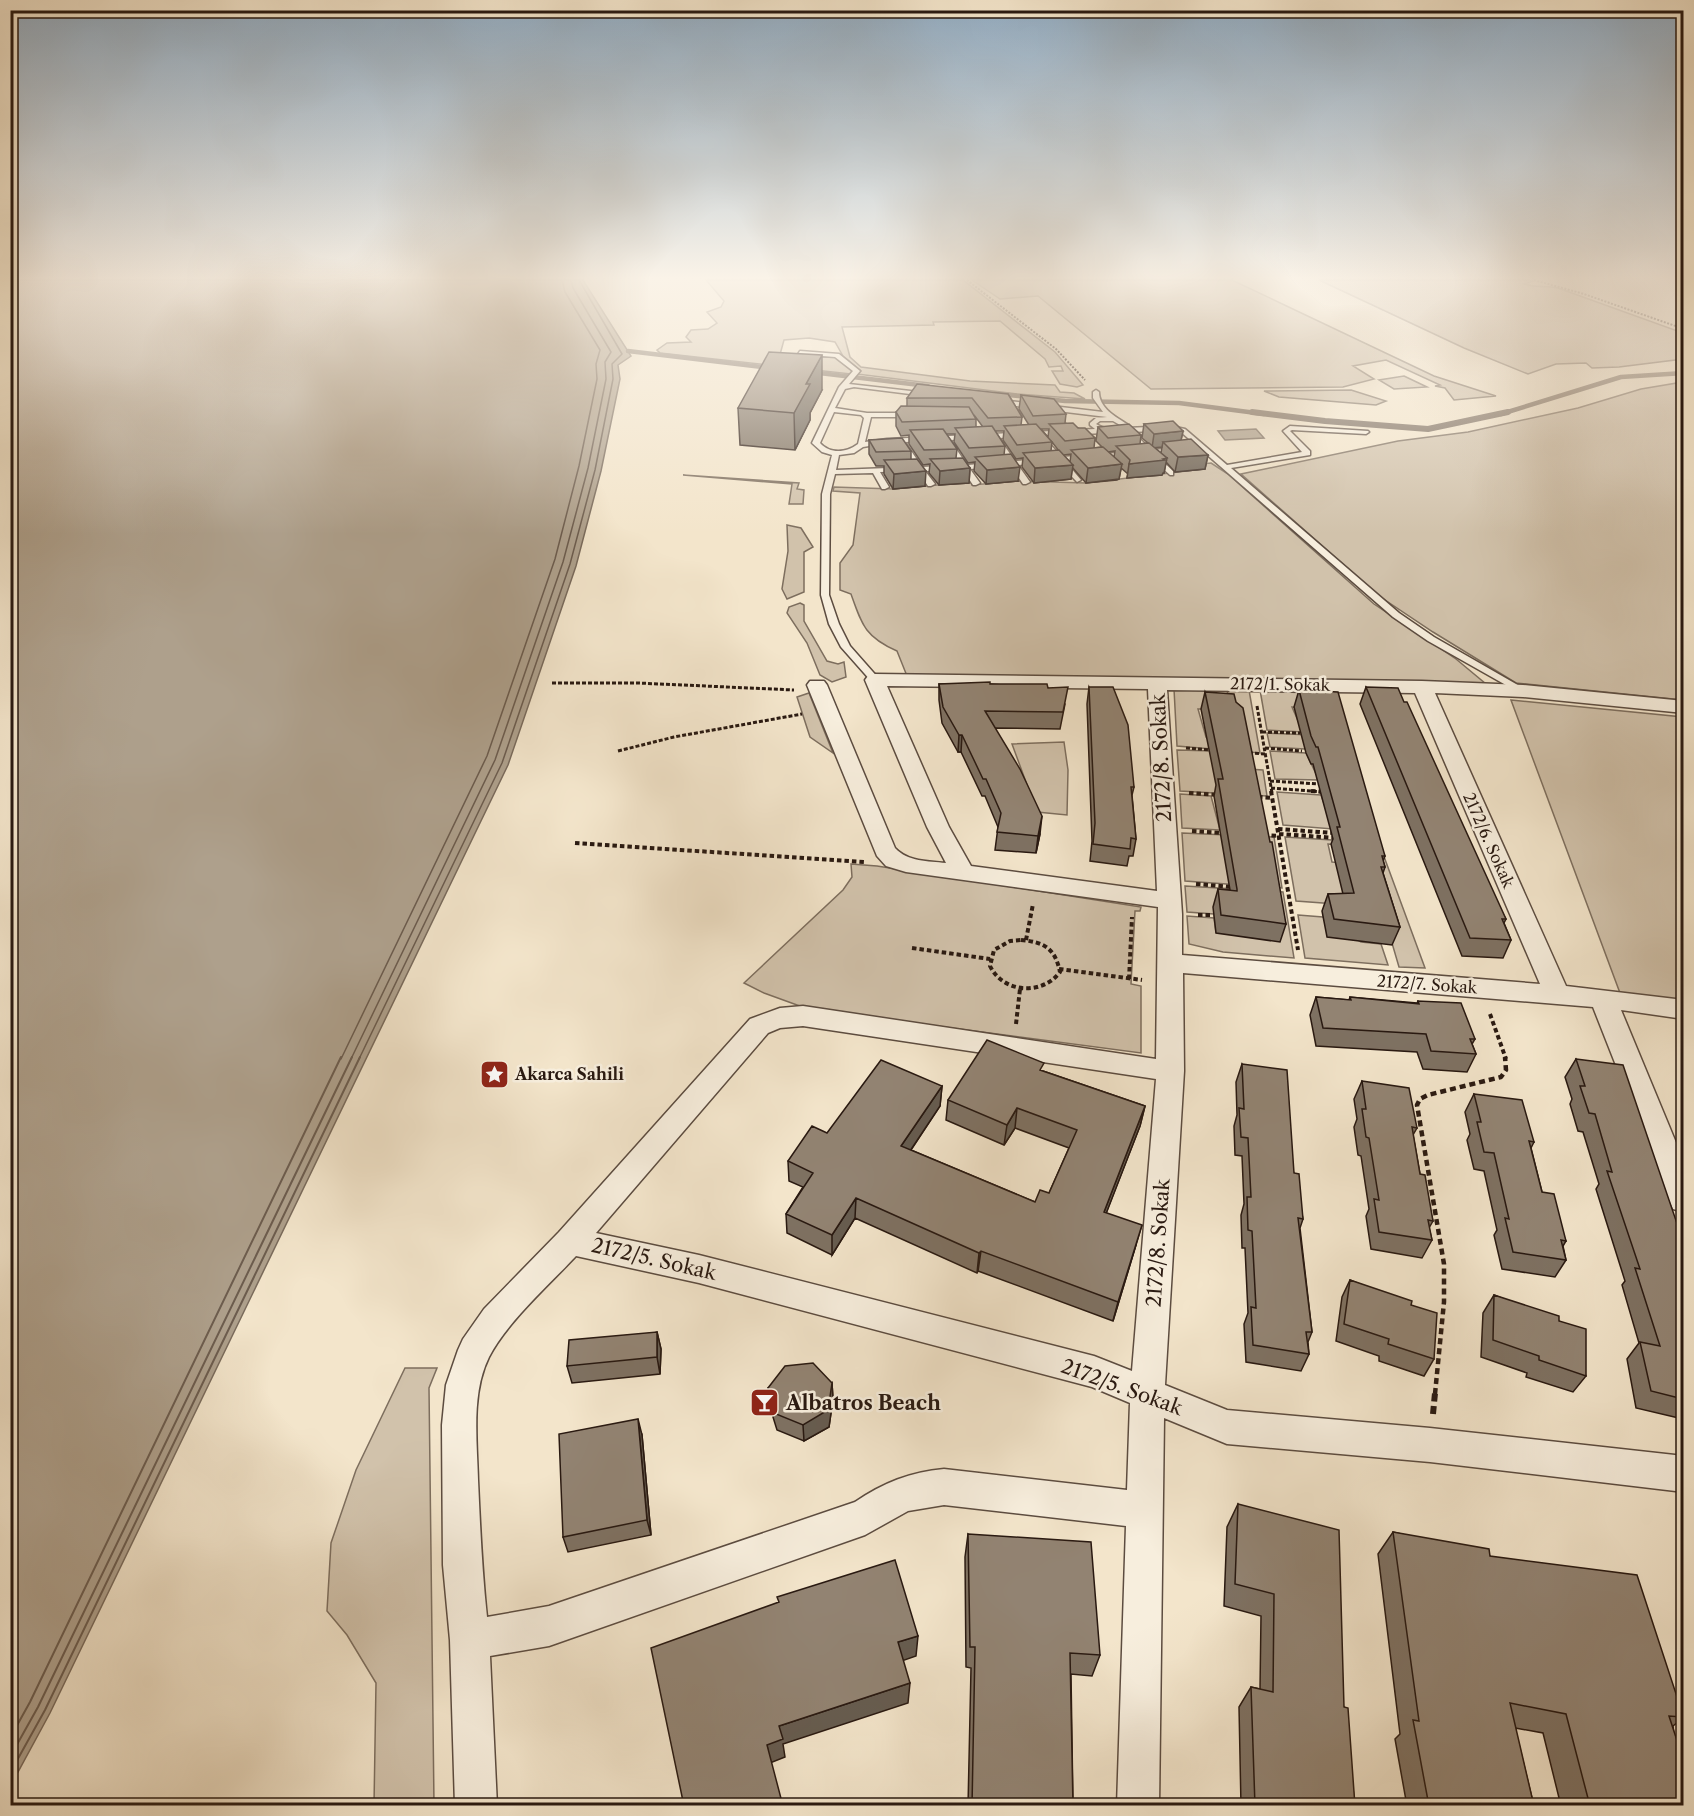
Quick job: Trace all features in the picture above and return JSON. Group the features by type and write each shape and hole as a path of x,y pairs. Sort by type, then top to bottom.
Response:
{"street":[{"name":"2172/1. Sokak","path":"875,680 1422,687 1523,691 1683,707"},
{"path":"875,680 938,827 963,873"},
{"name":"2172/8. Sokak","path":"1138,1806 1146,1394 1170,1071 1169,892 1157,682"},
{"name":"2172/6. Sokak","path":"1422,687 1557,994"},
{"path":"821,695 885,851 894,861 906,865 1037,883 1169,892"},
{"name":"2172/7. Sokak","path":"1171,974 1302,974 1603,998 1683,1010"},
{"path":"1603,998 1683,1200"},
{"path":"476,1806 470,1640 462,1565 459,1425 463,1385 475,1350 496,1320 570,1240 759,1026 771,1019 803,1016 1170,1071"},
{"name":"2172/5. Sokak","path":"570,1240 699,1269 1082,1370 1227,1427 1430,1445 1683,1474"},
{"path":"470,1640 549,1626 865,1517 888,1501 913,1490 944,1487 1144,1510"}],"lane":[{"path":"850,365 857,370 846,384 816,443 824,451 836,453 856,450 861,445 868,417 866,415"},
{"path":"846,384 931,394"},
{"path":"908,400 912,392"},
{"path":"1096,395 1110,417"},
{"path":"990,401 1110,417 1122,422 1125,426 1113,431 1097,428 1092,424 1098,419 1110,417"},
{"path":"1010,404 1015,412"},
{"path":"899,415 903,407"},
{"path":"832,410 866,415 925,415"},
{"path":"979,427 984,437"},
{"path":"1226,467 1307,453 1286,431 1290,428 1366,432"},
{"path":"861,445 940,436 984,437 1026,431 1038,434 1179,429 1396,615 1431,639 1523,691"},
{"path":"1127,430 1170,473"},
{"path":"1082,432 1089,440"},
{"path":"1038,434 1077,480"},
{"path":"940,436 976,483"},
{"path":"994,436 1026,482"},
{"path":"900,440 931,484"},
{"path":"1096,448 1110,463"},
{"path":"1193,449 1203,448"},
{"path":"831,472 965,467 1182,450"},
{"path":"836,453 826,494 825,595 834,624 846,646 875,680"},
{"path":"875,470 885,487"}],"path":[{"path":"1070,365 1096,395"},
{"path":"552,683 699,687 821,695"},
{"path":"1254,684 1302,974"},
{"path":"618,751 821,695"},
{"path":"1262,732 1300,734"},
{"path":"1159,747 1214,750"},
{"path":"1265,748 1302,751"},
{"path":"1245,753 1266,754"},
{"path":"1270,781 1325,784"},
{"path":"1271,788 1335,792"},
{"path":"1162,791 1228,795"},
{"path":"1251,797 1273,798"},
{"path":"1164,830 1233,833"},
{"path":"1279,833 1338,838"},
{"path":"1256,835 1337,833"},
{"path":"575,843 906,865"},
{"path":"1026,940 1037,883"},
{"path":"1169,892 1244,887"},
{"path":"1277,890 1288,890"},
{"path":"1026,940 1042,944 1050,950 1057,957 1059,969 1054,981 1045,986 1020,989 999,980 992,972 990,959 994,950 1001,944 1026,940"},
{"path":"912,948 990,959"},
{"path":"1059,969 1171,974"},
{"path":"1430,1445 1444,1302 1444,1264 1417,1105 1420,1099 1428,1095 1493,1080 1501,1077 1506,1070 1506,1060 1481,988"},
{"path":"1013,1047 1020,989"}],"shaded area":[{"path":"767,365 847,365 854,370 851,374"},
{"path":"853,365 970,381 1055,385 1060,392 1074,393 1085,399 1017,394 857,374 861,371"},
{"path":"1048,365 1066,365 1083,385 1077,387 1060,384 1052,371 1063,371 1061,366 1049,367"},
{"path":"1122,365 1360,365 1353,366 1374,379 1343,387 1151,389"},
{"path":"1396,365 1410,365 1434,376 1496,396 1454,400 1445,388 1435,386 1440,385"},
{"path":"1505,365 1554,365 1528,374"},
{"path":"1588,365 1637,365 1619,367 1592,368"},
{"path":"1404,376 1427,387 1394,389 1379,380"},
{"path":"1683,382 1683,700 1516,683 1379,596 1241,474 1398,441 1468,432 1578,408 1641,389"},
{"path":"1351,390 1386,401 1376,405 1279,397 1264,391"},
{"path":"1211,463 1228,474 1374,604 1456,659 1486,684 1052,676 907,676 897,651 871,635 858,614 851,594 840,590 840,563 853,545 860,493 833,491 834,487 894,489 971,482 972,485 1018,481 1086,483 1204,469 1200,464"},
{"path":"683,475 799,483 797,489 804,490 803,504 789,504 792,484"},
{"path":"787,525 801,528 813,547 804,552 804,592 787,599 782,589 788,551"},
{"path":"800,603 804,605 804,621 827,661 838,664 844,662 846,677 832,682 820,675 807,643 787,613 789,607"},
{"path":"1174,689 1209,690 1208,709 1198,709 1206,737 1238,739 1227,690 1249,690 1260,753 1177,746"},
{"path":"1260,690 1323,692 1323,708 1292,707 1303,732 1267,730"},
{"path":"809,693 833,753 810,737 797,697"},
{"path":"1511,700 1683,717 1683,1002 1620,993"},
{"path":"1267,733 1336,736 1305,749 1270,747"},
{"path":"1064,742 1068,770 1067,815 1037,812 1012,744"},
{"path":"1177,750 1214,751 1217,767 1263,770 1267,796 1180,791"},
{"path":"1270,751 1306,753 1319,780 1275,779"},
{"path":"1277,792 1321,795 1333,829 1283,825"},
{"path":"1180,794 1211,796 1220,830 1182,828"},
{"path":"1182,833 1274,837 1282,888 1185,881"},
{"path":"1285,837 1379,843 1425,968 1399,967 1385,919 1350,905 1296,901","holes":["1328,844 1364,847 1373,865 1332,862"]},
{"path":"851,864 877,866 1141,907 1140,911 1135,911 1131,984 1141,986 1141,1053 808,1009 744,983 843,890 852,877"},
{"path":"1185,886 1283,892 1294,958 1223,952 1189,944 1187,916 1214,918 1216,933 1214,914 1187,912"},
{"path":"1298,915 1323,917 1361,942 1381,944 1388,965 1305,958"},
{"path":"405,1368 437,1368 429,1388 434,1805 374,1805 376,1683 347,1635 327,1611 331,1543 356,1470"}],"water":[{"path":"11,365 618,365 620,379 601,471 576,566 508,765 50,1713 11,1785"},
{"path":"1256,429 1264,438 1225,440 1218,431"}],"building":[{"path":"762,365 817,365 806,384 810,384 794,413 738,408"},
{"path":"917,384 1008,394 1022,417 988,418 972,398 907,398"},
{"path":"1021,395 1054,399 1066,414 1033,416"},
{"path":"901,406 969,407 976,419 902,422 896,412"},
{"path":"1173,421 1183,431 1154,434 1144,424"},
{"path":"1073,423 1078,428 1085,428 1095,438 1065,441 1049,424"},
{"path":"1036,424 1052,442 1017,445 1004,426"},
{"path":"1129,424 1141,435 1108,438 1098,427"},
{"path":"992,426 1005,446 969,448 955,428"},
{"path":"943,429 957,449 924,450 910,430"},
{"path":"902,438 911,451 876,452 869,440"},
{"path":"1191,439 1208,455 1178,457 1163,442"},
{"path":"1149,443 1167,458 1129,464 1130,460 1116,446"},
{"path":"1103,447 1122,464 1088,468 1071,450"},
{"path":"1059,450 1073,465 1035,468 1023,453"},
{"path":"1011,454 1020,467 987,470 975,457"},
{"path":"963,458 970,468 940,471 930,459"},
{"path":"917,459 926,471 894,474 884,460"},
{"path":"990,682 990,684 1047,684 1048,688 1068,687 1063,712 985,711 1020,769 1042,816 1038,836 997,832 1001,813 962,735 959,735 943,707 939,684"},
{"path":"1089,687 1113,687 1128,725 1136,839 1131,838 1130,849 1093,844 1095,823"},
{"path":"1366,687 1398,688 1404,702 1407,702 1506,919 1502,919 1511,940 1470,938"},
{"path":"1299,690 1338,692 1385,856 1382,856 1385,867 1381,867 1400,927 1334,919 1328,894 1354,893 1337,827 1340,827 1318,747 1311,736"},
{"path":"1205,692 1234,694 1236,702 1243,708 1270,842 1272,842 1286,924 1221,915 1218,889 1237,891 1237,889 1218,779 1223,779"},
{"path":"1316,997 1351,1000 1350,997 1419,1004 1418,1001 1461,1003 1475,1039 1470,1039 1476,1054 1431,1051 1426,1034 1323,1028"},
{"path":"987,1040 1044,1063 1040,1070 1145,1106 1104,1212 1142,1225 1118,1302 981,1251 979,1253 856,1198 832,1235 786,1214 813,1173 788,1161 812,1126 827,1133 881,1060 942,1086 901,1146 1035,1202 1040,1190 1049,1193 1077,1130 1017,1108 1007,1125 948,1100"},
{"path":"1576,1059 1623,1065 1683,1241 1683,1399 1651,1391 1640,1342 1660,1346 1635,1268 1640,1269 1607,1171 1612,1172 1595,1114 1589,1113 1580,1086 1585,1086"},
{"path":"1242,1064 1287,1070 1294,1173 1299,1174 1303,1219 1298,1218 1312,1332 1306,1332 1309,1354 1253,1345 1251,1307 1256,1308 1252,1231 1248,1230 1247,1197 1251,1197 1248,1138 1241,1137 1239,1108 1244,1109"},
{"path":"1362,1081 1409,1088 1417,1128 1412,1127 1420,1174 1425,1175 1433,1221 1428,1220 1432,1240 1379,1232 1374,1199 1379,1200 1362,1109 1366,1109"},
{"path":"1474,1094 1522,1100 1534,1142 1529,1141 1542,1192 1554,1194 1566,1241 1561,1240 1566,1260 1513,1252 1505,1218 1509,1219 1494,1153 1484,1152 1477,1122 1481,1122"},
{"path":"1350,1280 1412,1301 1411,1305 1437,1313 1434,1359 1388,1344 1389,1339 1344,1324"},
{"path":"1494,1295 1559,1316 1559,1321 1586,1329 1586,1376 1539,1360 1539,1356 1493,1340"},
{"path":"657,1332 657,1357 567,1366 569,1340"},
{"path":"813,1363 832,1383 828,1410 803,1425 776,1414 768,1388 785,1366"},
{"path":"638,1419 647,1520 563,1537 559,1434"},
{"path":"1238,1504 1339,1530 1344,1707 1348,1708 1355,1806 1255,1806 1251,1687 1273,1692 1274,1594 1235,1584"},
{"path":"1393,1532 1489,1549 1490,1556 1637,1575 1683,1715 1683,1717 1669,1716 1683,1759 1683,1806 1590,1806 1566,1714 1510,1703 1534,1806 1429,1806 1413,1720 1419,1721"},
{"path":"968,1534 1091,1542 1100,1655 1070,1653 1073,1806 972,1806 975,1647 970,1647"},
{"path":"895,1560 918,1636 898,1642 910,1683 779,1726 783,1739 767,1745 783,1806 684,1806 651,1648 779,1602 777,1597"}],"waterway":[{"path":"743,365 770,368"},
{"path":"811,372 928,386"},
{"path":"1506,412 1621,377 1684,373"},
{"path":"999,394 1065,401 1179,403 1264,414"},
{"path":"1252,412 1325,421 1428,429 1506,412"},
{"path":"1501,414 1506,412"}],"place":[{"name":"Akarca Sahili","path":"494,1074"},
{"name":"Albatros Beach","path":"765,1403"}]}
